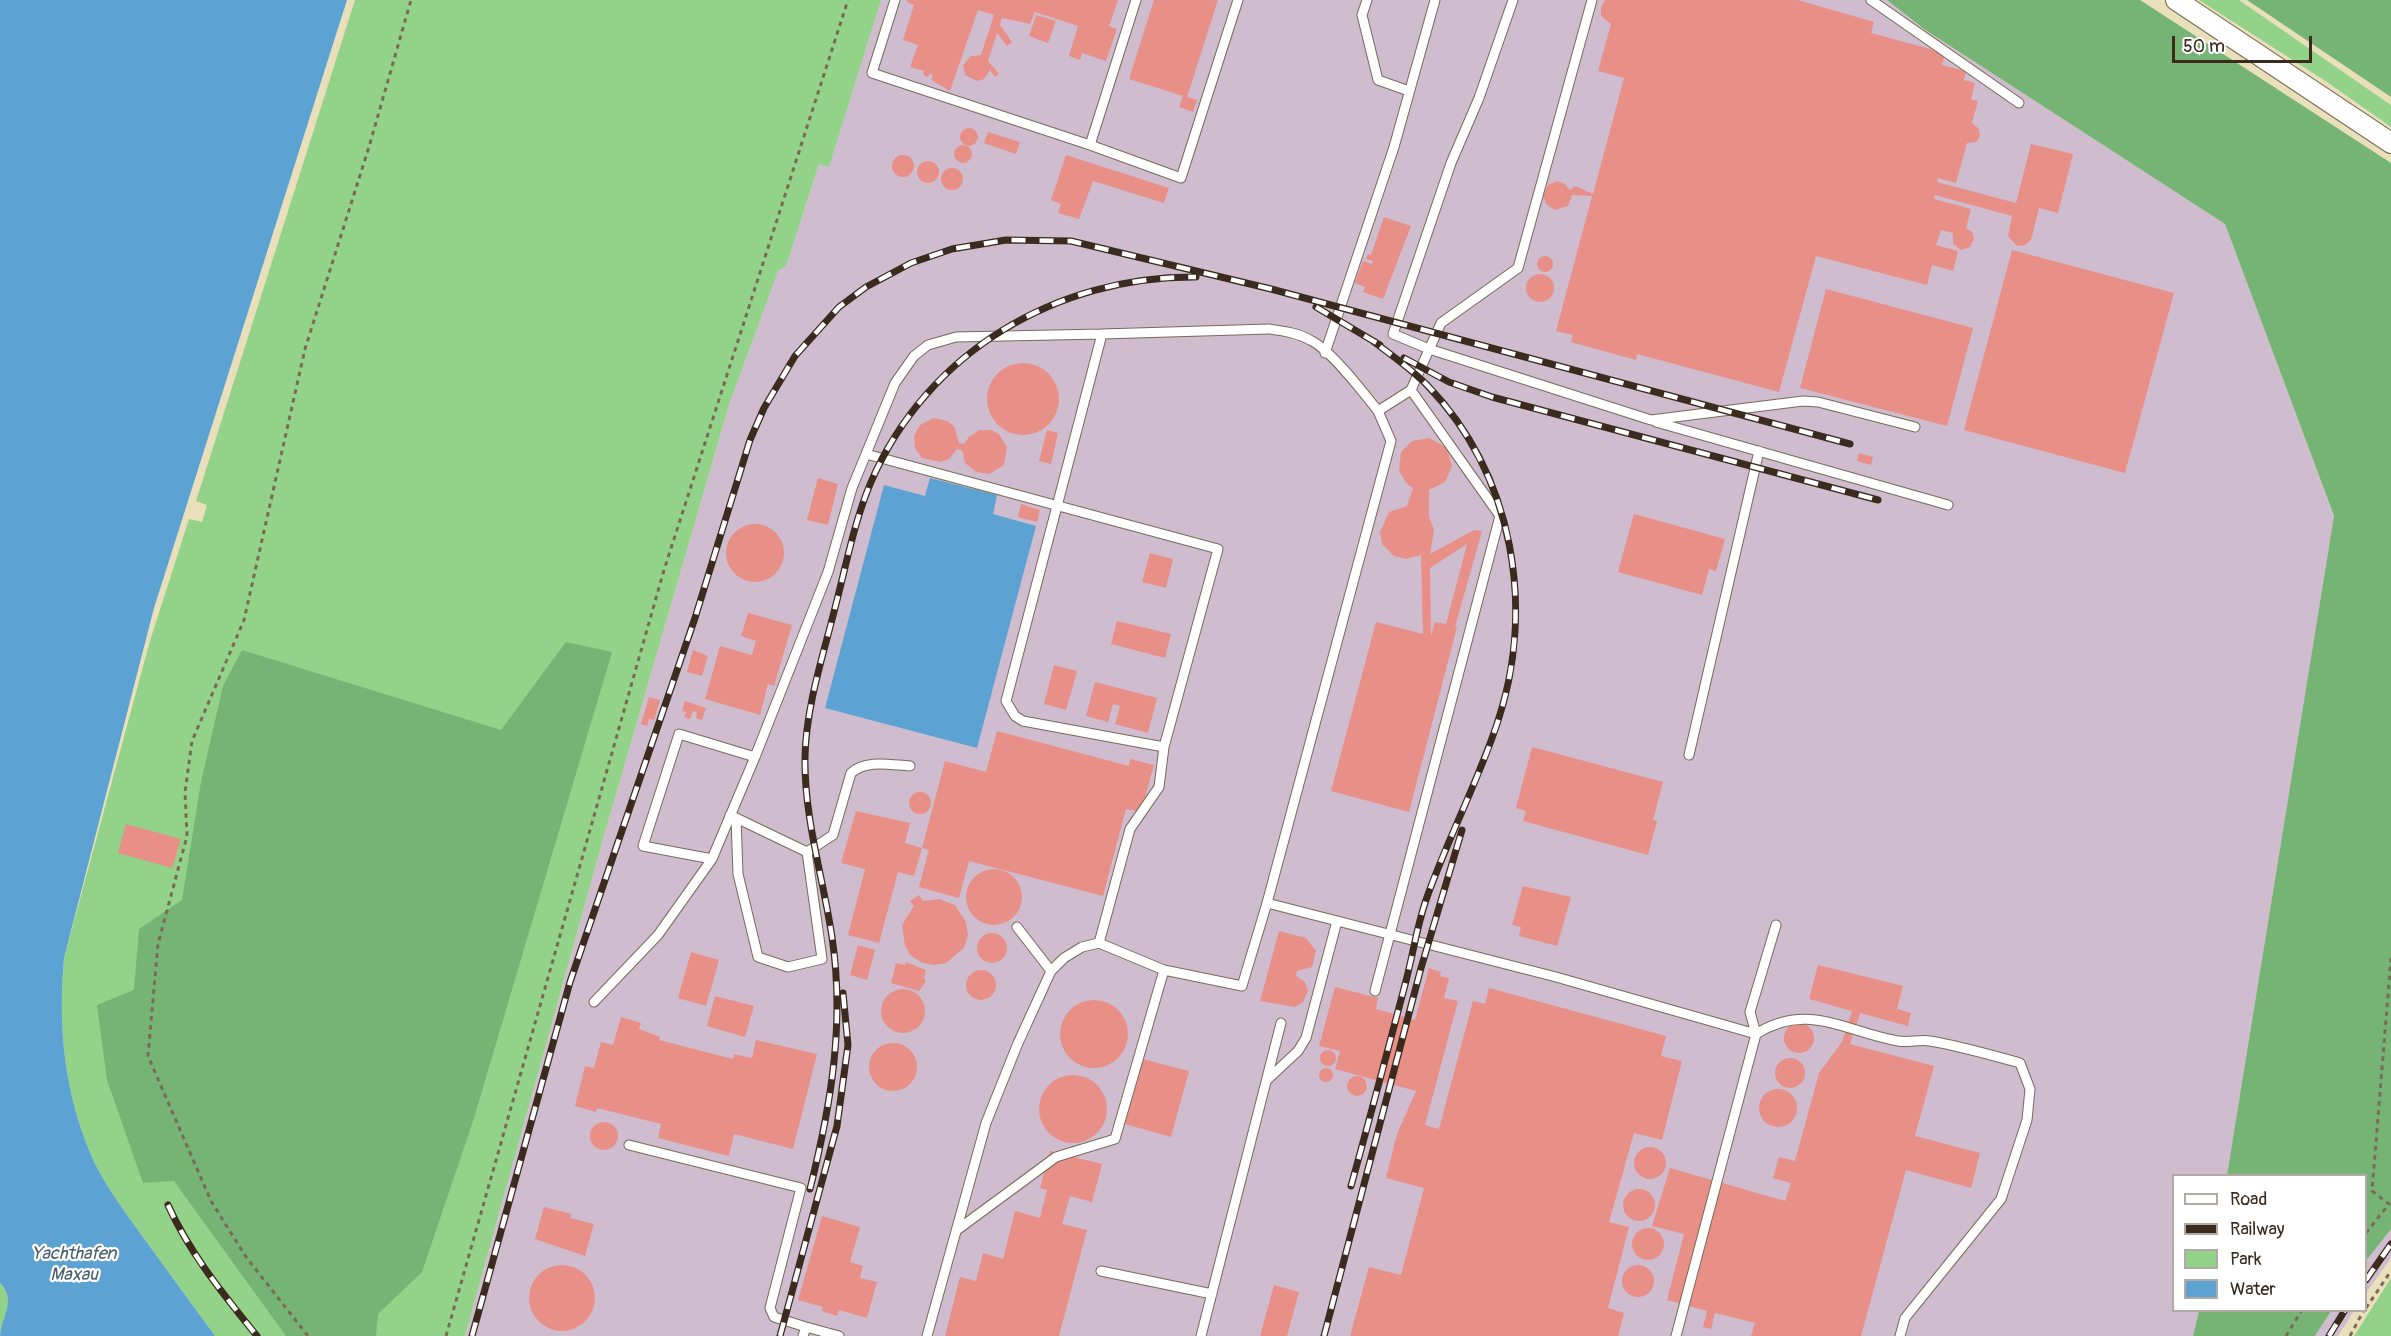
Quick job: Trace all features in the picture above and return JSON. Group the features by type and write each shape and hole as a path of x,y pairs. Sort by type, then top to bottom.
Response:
{"street":[{"path":"2176,0 2391,143"}],"lane":[{"path":"895,0 872,73 1090,145 1181,178 1238,0"},
{"path":"1090,145 1136,0"},
{"path":"1367,0 1362,15 1378,80 1409,91"},
{"path":"1326,353 1436,0"},
{"path":"1513,0 1479,98 1451,163 1393,334 1429,349 1651,420 1948,505"},
{"path":"1378,411 1411,390 1441,322 1518,268 1592,0"},
{"path":"1871,0 2019,102"},
{"path":"594,1002 658,935 712,859 733,817 828,572 852,488 895,384 914,356 928,345 956,338 1269,329 1312,340 1351,377 1378,411 1391,441 1267,903 1242,986 1164,970 1099,943 1082,947 1051,971 1018,1043 986,1123 927,1336"},
{"path":"1102,334 1006,701 1009,708 1023,721 1164,747"},
{"path":"1375,992 1500,516 1411,390"},
{"path":"1651,420 1803,401 1818,402 1915,427"},
{"path":"1689,755 1759,451"},
{"path":"866,454 1218,549 1164,747 1159,787 1130,829 1099,943"},
{"path":"712,859 644,846 679,734 755,757"},
{"path":"807,852 833,835 851,773 867,765 910,766"},
{"path":"733,817 807,852"},
{"path":"733,817 738,874 758,957 788,967 822,959 807,852"},
{"path":"1267,903 1556,977 1756,1034 1770,1025 1792,1018 1814,1018 1899,1042 1928,1040 2020,1063 2030,1089 2027,1120 2001,1199 1905,1318 1900,1336"},
{"path":"1267,1080 1298,1051 1306,1038 1337,921"},
{"path":"1676,1336 1756,1034 1750,1012 1776,925"},
{"path":"1017,927 1051,971"},
{"path":"957,1230 1056,1157 1115,1139 1164,970"},
{"path":"1201,1336 1281,1023"},
{"path":"629,1145 801,1188 770,1308 774,1317 804,1332 839,1336"},
{"path":"1101,1271 1212,1294"}],"path":[{"path":"308,1336 246,1257 211,1201 148,1056 158,944 187,836 185,792 192,741 244,620 305,349 369,147 411,0"},
{"path":"446,1336 664,570 848,0"},
{"path":"2367,1232 2389,1204 2372,1191 2391,958"},
{"path":"2367,1306 2391,1271"},
{"path":"2286,1336 2301,1312"},
{"path":"2350,1336 2363,1312"}],"shaded area":[{"path":"881,0 1887,0 1924,29 2225,224 2334,517 2227,1174 2172,1174 2172,1312 2199,1312 2193,1336 465,1336 605,832 729,405 778,270 786,266 819,164 829,166"},
{"path":"2391,1229 2391,1258 2367,1292 2367,1260"},
{"path":"2330,1312 2353,1312 2338,1336 2315,1336"}],"green space":[{"path":"355,0 881,0 829,167 819,164 786,266 778,271 729,405 605,832 465,1336 215,1336 118,1202 91,1155 75,1107 65,1058 62,1009 64,958 150,641 189,519 202,522 207,505 196,501"},
{"path":"1887,0 2140,0 2391,163 2391,1229 2367,1260 2367,1174 2227,1174 2334,516 2225,224 1924,29"},
{"path":"2199,0 2239,0 2391,105 2391,127 2327,82"},
{"path":"2247,0 2391,0 2391,97"},
{"path":"566,642 612,652 474,1118 422,1272 378,1314 376,1336 286,1336 174,1181 143,1183 107,1080 97,1005 134,990 139,929 182,900 201,782 223,686 242,650 501,730"},
{"path":"2391,1278 2391,1336 2354,1336"},
{"path":"0,1283 7,1295 8,1307 0,1333"},
{"path":"2199,1312 2330,1312 2315,1336 2193,1336"}],"water":[{"name":"Yachthafen Maxau","path":"0,0 347,0 154,608 64,958 62,1009 65,1058 75,1107 91,1155 118,1202 215,1336 0,1336 8,1302 5,1290 0,1283"},
{"path":"930,478 997,495 993,514 1036,526 977,748 825,708 884,485 925,496"}],"building":[{"path":"907,0 1118,0 1109,26 1117,29 1106,61 1082,53 1080,60 1069,56 1078,26 1035,12 1030,24 1002,18 1000,25 1012,42 1007,46 997,33 988,61 999,74 995,77 990,70 984,79 977,81 965,75 963,65 971,56 981,55 994,15 978,10 950,91 931,80 933,75 930,73 928,77 923,75 924,71 910,67 918,45 903,40 914,5"},
{"path":"1154,0 1218,0 1187,97 1197,100 1193,112 1179,107 1183,96 1129,79"},
{"path":"1605,0 1798,0 1874,22 1871,33 1945,53 1942,65 1966,71 1964,80 1975,83 1971,99 1978,101 1972,123 1979,129 1980,136 1976,142 1967,143 1956,183 1938,178 1937,182 2016,203 2031,144 2073,154 2058,213 2039,208 2031,240 2025,245 2017,246 2008,236 2012,216 1935,195 1934,199 1971,209 1966,228 1972,232 1974,239 1970,247 1961,250 1953,244 1953,233 1941,230 1936,245 1958,251 1953,271 1932,265 1927,285 1816,256 1779,392 1637,354 1636,360 1571,342 1573,335 1556,331 1592,196 1572,195 1568,206 1555,210 1546,204 1543,196 1548,185 1557,181 1565,184 1570,190 1575,186 1593,194 1624,78 1598,71 1611,24 1601,16 1601,7"},
{"path":"1036,15 1056,21 1048,43 1029,36"},
{"path":"969,128 975,131 978,137 975,143 969,146 963,143 960,137 963,131"},
{"path":"988,132 1020,142 1016,154 984,143"},
{"path":"963,145 969,148 972,154 969,160 963,163 957,160 954,154 957,148"},
{"path":"903,155 911,158 914,166 911,174 903,177 895,174 892,166 895,158"},
{"path":"1066,155 1169,188 1164,203 1093,181 1079,219 1058,213 1061,204 1051,200"},
{"path":"928,161 936,164 939,172 936,180 928,183 920,180 917,172 920,164"},
{"path":"952,168 960,171 963,179 960,187 952,190 944,187 941,179 944,171"},
{"path":"1384,217 1411,226 1383,299 1363,292 1365,287 1355,283 1363,261 1372,264 1373,261 1366,259 1368,254 1371,255"},
{"path":"2012,250 2174,293 2125,473 1964,430"},
{"path":"1545,256 1551,258 1553,264 1551,270 1545,272 1539,270 1537,264 1539,258"},
{"path":"1540,274 1550,278 1554,288 1550,298 1540,302 1530,298 1526,288 1530,278"},
{"path":"1826,289 1973,328 1947,426 1800,388"},
{"path":"1030,363 1049,373 1057,385 1059,399 1057,413 1049,425 1037,433 1016,435 997,425 989,413 987,392 997,373 1009,365"},
{"path":"934,418 947,421 954,426 959,443 964,444 979,430 991,430 999,434 1007,447 1004,465 989,474 976,472 965,463 962,450 957,449 949,459 940,462 922,458 915,448 914,436 920,425"},
{"path":"1047,430 1058,433 1051,464 1039,461"},
{"path":"1429,438 1447,448 1452,466 1445,482 1429,490 1429,517 1434,530 1430,554 1474,530 1482,531 1455,627 1457,627 1409,812 1331,791 1376,622 1423,634 1421,555 1406,559 1394,556 1382,544 1380,532 1389,512 1407,506 1413,488 1407,484 1399,471 1401,452 1412,441","holes":["1467,544 1446,624 1435,622 1431,636 1430,568"]},
{"path":"1859,453 1873,457 1871,465 1857,461"},
{"path":"818,478 838,484 828,525 807,520"},
{"path":"1021,504 1040,510 1037,522 1018,517"},
{"path":"1634,514 1725,539 1716,571 1709,569 1702,595 1618,572"},
{"path":"755,524 766,526 779,537 784,553 782,564 771,577 755,582 744,580 731,569 726,553 728,542 739,529"},
{"path":"1150,553 1173,559 1166,588 1142,582"},
{"path":"748,613 792,625 774,686 768,684 760,715 705,699 720,646 752,655 756,641 741,636"},
{"path":"1117,621 1171,634 1165,658 1111,644"},
{"path":"693,650 708,656 702,676 687,672"},
{"path":"1054,665 1077,671 1066,710 1044,704"},
{"path":"1095,682 1157,698 1148,733 1115,724 1120,706 1113,704 1108,722 1086,716"},
{"path":"649,697 660,700 654,720 649,719 647,726 641,724"},
{"path":"685,701 706,708 702,720 696,718 697,712 693,711 690,719 684,717 686,712 682,711"},
{"path":"997,731 1129,766 1130,759 1154,765 1141,812 1126,809 1103,896 969,861 959,898 919,887 929,850 922,848 945,761 986,772"},
{"path":"1532,747 1663,782 1653,820 1657,821 1648,855 1523,821 1526,811 1516,808"},
{"path":"920,792 928,795 931,803 928,811 920,814 912,811 909,803 912,795"},
{"path":"856,811 910,823 905,843 922,848 914,876 898,872 879,943 848,935 865,869 841,863"},
{"path":"126,824 181,839 172,868 118,853"},
{"path":"988,869 1000,869 1010,873 1018,881 1022,897 1018,913 1010,921 1000,925 988,925 978,921 970,913 966,903 966,891 970,881 978,873"},
{"path":"1523,886 1571,897 1557,946 1519,936 1521,927 1512,925"},
{"path":"919,895 923,901 939,899 955,905 966,922 968,935 964,948 946,963 934,965 923,963 911,956 905,946 902,925 914,906 910,901"},
{"path":"1279,931 1306,938 1316,951 1312,967 1297,971 1296,976 1305,982 1308,991 1303,1002 1295,1007 1260,1001"},
{"path":"992,933 1003,937 1007,948 1003,959 992,963 981,959 977,948 981,937"},
{"path":"858,945 875,950 867,980 850,975"},
{"path":"691,952 719,960 706,1006 678,998"},
{"path":"906,962 926,970 924,978 926,981 919,991 891,983 896,963 905,965"},
{"path":"1818,965 1903,986 1897,1009 1911,1013 1908,1026 1860,1013 1850,1044 1934,1066 1915,1136 1980,1153 1971,1188 1906,1170 1861,1336 1751,1336 1755,1323 1715,1313 1711,1329 1703,1327 1707,1311 1667,1300 1684,1234 1652,1226 1670,1168 1785,1201 1791,1183 1773,1178 1779,1157 1795,1161 1819,1073 1842,1042 1852,1011 1809,999"},
{"path":"1429,968 1441,972 1440,976 1449,978 1444,998 1458,1001 1425,1125 1439,1129 1473,1001 1485,1004 1489,988 1666,1036 1661,1056 1682,1061 1662,1140 1634,1133 1609,1222 1629,1227 1608,1308 1624,1313 1618,1336 1350,1336 1369,1267 1401,1275 1424,1188 1386,1178 1397,1134 1416,1091 1335,1069 1340,1051 1319,1046 1335,987 1378,998 1376,1009 1415,1020"},
{"path":"981,970 992,974 996,985 992,996 981,1000 970,996 966,985 970,974"},
{"path":"903,989 912,990 919,995 924,1002 924,1020 919,1027 912,1032 903,1033 894,1032 887,1027 882,1020 881,1011 882,1002 887,995 894,990"},
{"path":"715,996 754,1006 745,1037 707,1026"},
{"path":"1094,1000 1107,1003 1118,1010 1125,1021 1128,1034 1125,1047 1118,1058 1107,1065 1094,1068 1081,1065 1070,1058 1063,1047 1060,1034 1063,1021 1070,1010 1081,1003"},
{"path":"621,1017 641,1023 639,1029 660,1037 659,1040 733,1059 734,1054 752,1058 756,1040 817,1054 793,1149 734,1134 729,1156 658,1138 661,1124 597,1108 596,1112 575,1106 585,1066 594,1068 601,1042 613,1045"},
{"path":"1799,1023 1810,1027 1814,1038 1810,1049 1799,1053 1788,1049 1784,1038 1788,1027"},
{"path":"893,1043 910,1050 917,1067 910,1084 893,1091 876,1084 869,1067 876,1050"},
{"path":"1325,1050 1331,1050 1336,1058 1334,1064 1325,1066 1320,1061 1320,1055"},
{"path":"1790,1058 1801,1062 1805,1073 1801,1084 1790,1088 1779,1084 1775,1073 1779,1062"},
{"path":"1143,1059 1189,1071 1171,1137 1125,1124"},
{"path":"1323,1068 1329,1068 1333,1075 1329,1082 1323,1082 1319,1078 1319,1072"},
{"path":"1073,1075 1086,1078 1097,1085 1104,1096 1107,1109 1104,1122 1097,1133 1086,1140 1073,1143 1060,1140 1049,1133 1042,1122 1039,1109 1042,1096 1049,1085 1060,1078"},
{"path":"1357,1076 1364,1079 1367,1086 1364,1093 1357,1096 1350,1093 1347,1086 1350,1079"},
{"path":"1778,1089 1792,1094 1797,1108 1792,1122 1778,1127 1764,1122 1759,1108 1764,1094"},
{"path":"604,1122 614,1126 618,1136 614,1146 604,1150 594,1146 590,1136 594,1126"},
{"path":"1650,1147 1661,1152 1666,1163 1661,1174 1650,1179 1639,1174 1634,1163 1639,1152"},
{"path":"1050,1151 1102,1164 1092,1202 1070,1196 1062,1224 1087,1230 1059,1336 945,1336 960,1277 976,1281 983,1253 1003,1259 1015,1211 1040,1218 1047,1190 1040,1188"},
{"path":"1639,1189 1650,1194 1655,1205 1650,1216 1639,1221 1628,1216 1623,1205 1628,1194"},
{"path":"544,1207 571,1214 570,1218 594,1224 585,1256 535,1239"},
{"path":"822,1216 860,1227 850,1262 863,1266 860,1278 877,1282 867,1318 839,1310 837,1316 822,1311 823,1307 798,1300"},
{"path":"1648,1228 1659,1233 1664,1244 1659,1255 1648,1260 1637,1255 1632,1244 1637,1233"},
{"path":"562,1265 574,1268 585,1275 592,1286 595,1298 592,1310 585,1321 574,1328 562,1331 550,1328 539,1321 532,1310 529,1298 532,1286 539,1275 550,1268"},
{"path":"1638,1265 1649,1270 1654,1281 1649,1292 1638,1297 1627,1292 1622,1281 1627,1270"},
{"path":"1274,1285 1299,1292 1287,1336 1260,1336"}],"railway":[{"path":"472,1336 570,982 695,618 750,440 764,408 795,356 839,307 866,287 911,263 952,249 1006,240 1071,241 1271,289 1850,444"},
{"path":"810,1189 830,1095 837,1001 832,937 808,802 806,738 820,663 855,528 871,482 895,436 926,395 962,360 1002,330 1047,307 1094,290 1144,280 1196,277"},
{"path":"1316,307 1380,345"},
{"path":"1351,1186 1423,910 1497,724 1509,680 1515,635 1515,589 1509,545 1498,501 1480,460 1457,421 1427,385 1373,341"},
{"path":"1404,358 1449,382 1492,397 1878,500"},
{"path":"1324,1336 1421,968 1462,830"},
{"path":"780,1336 837,1126 848,1045 843,993"},
{"path":"168,1205 197,1257 257,1336"},
{"path":"2367,1279 2391,1244"},
{"path":"2329,1336 2344,1312"}]}
